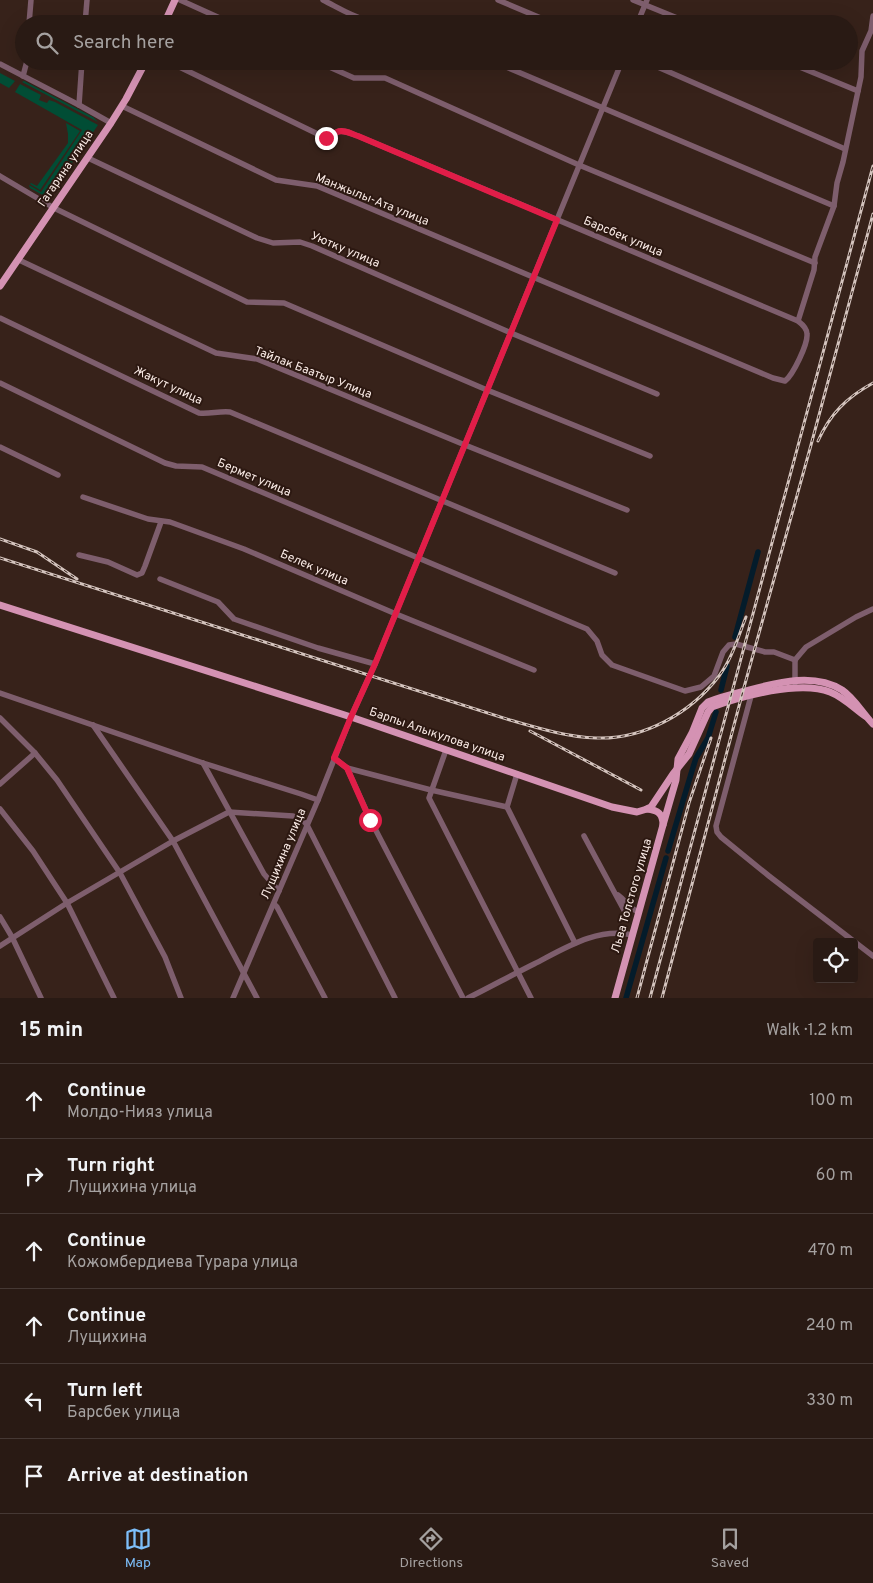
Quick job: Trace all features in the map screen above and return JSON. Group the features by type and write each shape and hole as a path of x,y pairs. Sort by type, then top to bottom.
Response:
{"main road":[{"path":"168,15 175,0"},
{"name":"Гагарина улица","path":"0,286 111,123 141,70"},
{"name":"Барпы Алыкулова улица","path":"0,605 351,717 628,811 637,812 647,809"},
{"path":"664,825 676,780 678,759 704,704 712,700 780,683 819,682 840,689 854,701 873,724"},
{"path":"647,809 685,760 710,709 717,705 795,684"},
{"name":"Льва Толстого улица","path":"615,998 664,825 659,812 647,809"}],"street":[{"path":"30,15 31,0"},
{"path":"86,15 87,0"},
{"path":"180,0 213,15"},
{"path":"323,0 354,15"},
{"path":"498,0 534,15"},
{"path":"633,0 646,2 673,15"},
{"path":"641,15 646,2"},
{"path":"798,321 814,270 815,257 834,206 837,183 861,77 862,51 871,31 873,16"},
{"path":"0,64 79,104 111,123"},
{"path":"23,76 25,70"},
{"path":"79,104 81,70"},
{"name":"Барсбек улица","path":"186,70 326,138 342,131 358,136 798,321"},
{"path":"336,70 354,78 385,78 579,165 814,263"},
{"path":"514,70 834,206"},
{"name":"Лущихина улица","path":"232,998 274,904 351,717 396,614 618,70"},
{"path":"665,70 845,149"},
{"path":"808,70 858,90"},
{"name":"Манжылы-Ата улица","path":"122,106 276,180 317,186 785,382 790,378 807,340 807,332 798,321"},
{"name":"Уютку улица","path":"88,158 257,238 273,243 300,242 312,246 657,394"},
{"path":"0,176 54,208 247,302 284,304 487,390 650,456"},
{"name":"Тайлак Баатыр Улица","path":"19,260 216,353 257,359 627,510"},
{"name":"Жакут улица","path":"0,318 200,413 230,412 615,573"},
{"name":"Бермет улица","path":"0,383 165,463 176,466 202,467 418,559"},
{"path":"0,447 58,475"},
{"name":"Белек улица","path":"83,497 148,519 170,522 244,549 534,670"},
{"path":"79,555 108,562 136,575 142,573 161,522"},
{"path":"418,559 587,628 597,641 602,655 612,665 685,691 701,687 714,676 723,652 729,645 736,644 765,652 774,652 795,660"},
{"path":"160,578 218,602 234,619 318,648 375,664"},
{"path":"795,684 795,660 806,647 873,609"},
{"path":"0,693 203,763 318,800"},
{"path":"751,696 716,826 717,832 769,876 873,956"},
{"path":"0,718 57,780 120,873 165,957 181,998"},
{"path":"93,725 173,841 256,998"},
{"path":"446,750 429,798 531,998"},
{"path":"0,784 34,753"},
{"path":"334,758 347,768 507,807"},
{"path":"203,763 264,874 279,891"},
{"path":"347,768 370,820 463,998"},
{"path":"517,774 507,807 575,943"},
{"path":"0,809 33,851 67,903 114,998"},
{"path":"0,946 67,903 173,841 230,812 293,816 303,820 307,825 395,998"},
{"path":"584,836 625,912"},
{"path":"616,894 624,899 631,909 639,912"},
{"path":"274,904 325,998"},
{"path":"0,917 12,937 41,998"},
{"path":"468,998 575,943 600,935 624,933 633,935"}],"green space":[{"path":"0,73 15,81 9,88 0,83"},
{"path":"24,81 93,117 98,122 22,82"},
{"path":"20,84 41,95 39,100 47,103 49,100 55,102 98,125 48,198 30,188 29,185 41,192 82,130 15,92"},
{"path":"66,123 80,131 40,190 30,184 37,186 68,143"}],"waterway":[{"path":"735,637 758,552"},
{"path":"721,690 727,666"},
{"path":"668,851 696,758 708,738 716,712"},
{"path":"626,998 666,858"}],"railway":[{"path":"650,998 873,166"},
{"path":"662,998 743,691 873,214"},
{"path":"818,441 840,407 855,394 873,383"},
{"path":"0,539 37,552 77,579"},
{"path":"0,558 510,720 553,732 596,738 614,737 648,729 665,722 695,702 724,669 746,617"},
{"path":"530,731 641,790"},
{"path":"637,998 689,803 711,738"}],"route":[{"path":"326,138 342,131 358,136 557,220 375,664 334,758 347,768 370,820"}]}
